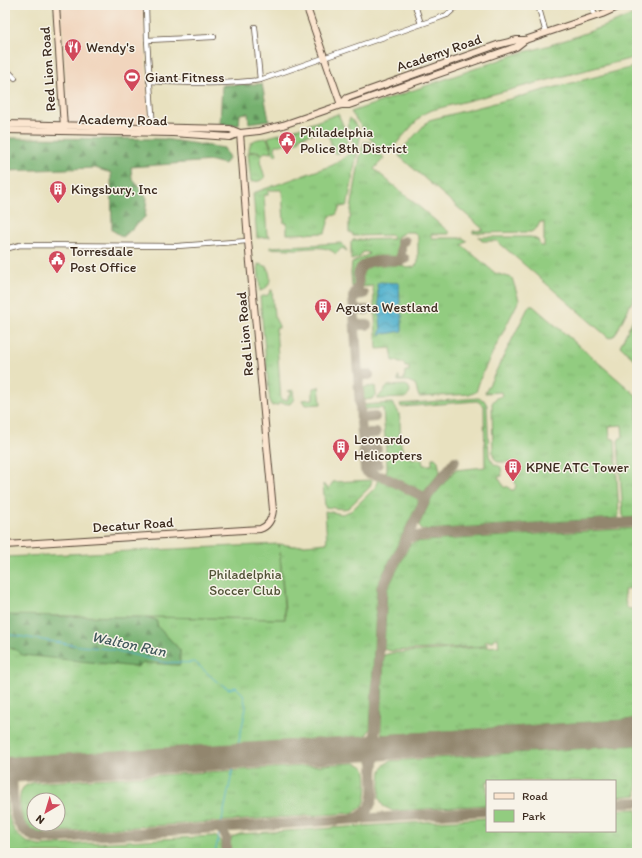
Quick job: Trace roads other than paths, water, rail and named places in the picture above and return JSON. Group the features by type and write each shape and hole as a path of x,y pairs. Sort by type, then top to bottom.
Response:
{"street":[{"path":"5,5 5,34"},
{"name":"Red Lion Road","path":"56,5 64,128"},
{"path":"146,5 149,81 153,130"},
{"path":"318,5 307,7 341,105"},
{"path":"414,5 421,24"},
{"path":"149,81 220,83 260,80 447,15 458,5"},
{"path":"538,5 546,33"},
{"path":"592,5 595,16"},
{"name":"Academy Road","path":"5,124 64,128 230,130 240,133 259,131 283,125 341,105 349,105 516,47 525,40 622,5"},
{"path":"255,27 260,80"},
{"path":"147,40 214,37"},
{"path":"5,68 15,78"},
{"name":"Academy Road","path":"5,130 64,128"},
{"name":"Red Lion Road","path":"240,133 248,241 273,510 270,521 263,528"},
{"path":"5,249 20,245 177,246 248,241"},
{"name":"Decatur Road","path":"5,545 263,528"}],"water":[{"path":"380,282 399,283 399,310 402,316 402,331 379,335 381,330 377,284"}],"waterway":[{"name":"Walton Run","path":"5,634 80,646 110,649 167,663 195,662 216,681 229,689 236,687 243,694 246,708 215,853"}],"place":[{"name":"Wendy's","path":"73,62"},
{"name":"Giant Fitness","path":"132,92"},
{"name":"Philadelphia Police 8th District","path":"287,155"},
{"name":"Kingsbury, Inc","path":"58,204"},
{"name":"Torresdale Post Office","path":"57,274"},
{"name":"Agusta Westland","path":"323,322"},
{"name":"Leonardo Helicopters","path":"341,462"},
{"name":"KPNE ATC Tower","path":"513,482"}],"park label":[{"name":"Philadelphia Soccer Club","path":"245,582"}]}
